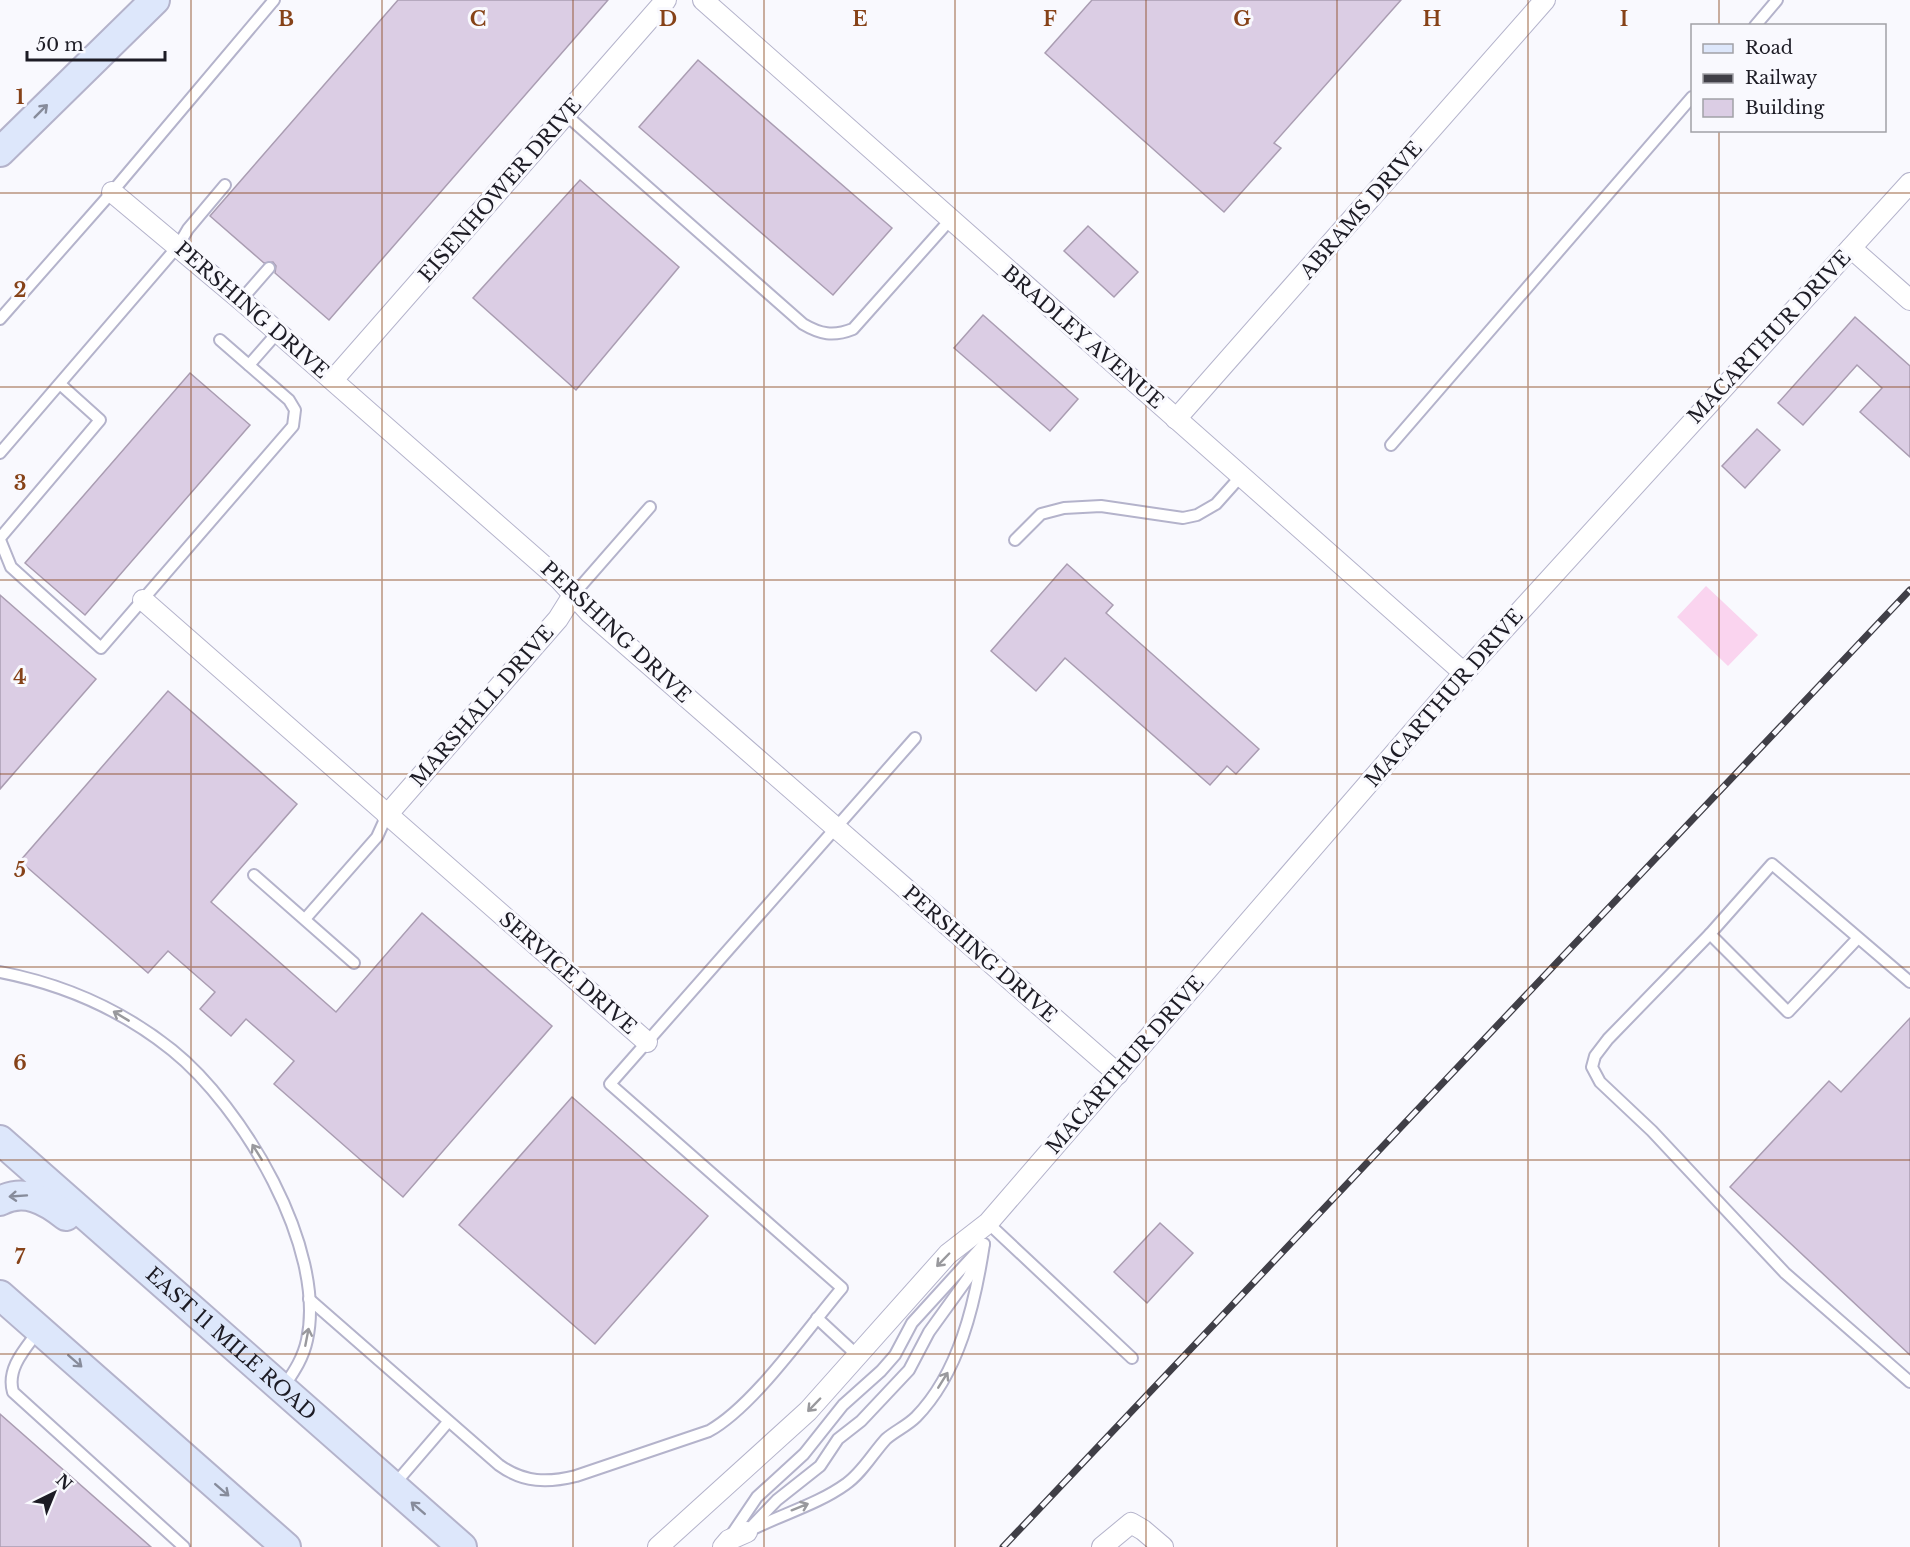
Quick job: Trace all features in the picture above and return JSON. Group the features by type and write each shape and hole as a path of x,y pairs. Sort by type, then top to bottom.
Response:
{"main road":[{"path":"0,152 155,0"},
{"name":"EAST 11 MILE ROAD","path":"0,1140 462,1547"},
{"path":"0,1201 24,1195 51,1205 224,1357 282,1389"},
{"path":"0,1295 286,1546"}],"street":[{"name":"EISENHOWER DRIVE","path":"333,380 666,0"},
{"name":"BRADLEY AVENUE","path":"703,0 1464,673"},
{"name":"ABRAMS DRIVE","path":"1176,419 1545,0"},
{"name":"MACARTHUR DRIVE","path":"661,1546 808,1411 948,1254 988,1223 1464,673 1910,183"},
{"name":"PERSHING DRIVE","path":"112,192 333,380 560,580 590,614 1118,1074"},
{"path":"1851,248 1910,300"},
{"name":"MARSHALL DRIVE","path":"387,815 558,619 573,595"},
{"name":"SERVICE DRIVE","path":"143,600 647,1042"},
{"path":"984,1244 988,1223"},
{"path":"1102,1547 1131,1523 1163,1547"},
{"path":"726,1544 747,1532"}],"lane":[{"path":"0,319 112,192 274,0"},
{"path":"1757,24 1777,0"},
{"path":"1391,445 1691,98"},
{"path":"566,115 803,324 818,333 834,334 853,329 950,220"},
{"path":"0,453 178,246 188,229 225,185"},
{"path":"241,300 269,268"},
{"path":"249,365 278,332"},
{"path":"60,384 100,420 0,539 11,567 100,648 293,426 295,416 292,404 220,340"},
{"path":"1015,540 1041,514 1064,508 1101,506 1183,518 1197,515 1216,504 1241,476"},
{"path":"573,595 650,507"},
{"path":"647,1042 915,738"},
{"path":"305,919 377,837 387,815"},
{"path":"1910,982 1773,864 1710,934 1608,1039 1595,1056 1592,1067 1600,1082 1652,1131 1785,1273 1910,1382"},
{"path":"254,875 354,963"},
{"path":"1710,934 1788,1012 1858,938"},
{"path":"0,972 70,992 109,1009 170,1049 220,1097 265,1165 283,1200 295,1236 309,1299 307,1341 300,1363 282,1389"},
{"name":"SERVICE DRIVE","path":"647,1042 610,1084 843,1288 817,1318"},
{"path":"988,1223 1132,1358"},
{"path":"747,1532 848,1483 889,1437 914,1419 927,1404 947,1374 957,1346 978,1283 984,1244"},
{"path":"747,1532 777,1500 820,1466 838,1439 861,1421 909,1370 929,1332 968,1278 984,1244"},
{"path":"726,1544 757,1497 804,1454 843,1405 895,1356 912,1323 984,1244"},
{"path":"309,1299 448,1422 512,1474 542,1481 576,1476 709,1431 726,1422 817,1318 858,1356"},
{"path":"39,1330 20,1356 12,1373 13,1392 184,1547"},
{"path":"392,1486 448,1422"}],"shaded area":[{"path":"1706,586 1758,635 1728,666 1677,617"}],"building":[{"path":"398,0 608,0 329,320 275,273 276,266 273,262 264,263 210,216"},
{"path":"1092,0 1401,0 1274,143 1281,148 1224,212 1045,53"},
{"path":"698,60 892,228 833,295 639,127"},
{"path":"580,180 679,267 576,390 473,298"},
{"path":"1088,226 1138,272 1114,297 1064,251"},
{"path":"983,315 1078,399 1050,431 954,348"},
{"path":"1855,317 1910,366 1910,457 1860,412 1882,388 1857,365 1803,425 1778,403"},
{"path":"190,373 250,425 85,615 25,563"},
{"path":"1757,429 1780,450 1745,488 1722,466"},
{"path":"1067,564 1113,605 1106,613 1259,749 1236,774 1227,766 1210,785 1065,658 1036,691 991,651"},
{"path":"0,595 96,679 0,789"},
{"path":"168,691 297,804 211,902 336,1012 422,913 552,1026 403,1197 274,1084 294,1061 246,1019 231,1036 200,1009 215,992 168,951 148,973 20,861"},
{"path":"1910,1018 1910,1355 1730,1187 1829,1081 1841,1092"},
{"path":"572,1097 708,1216 595,1344 459,1225"},
{"path":"1160,1223 1193,1253 1147,1303 1114,1272"},
{"path":"0,1414 151,1547 0,1547"}],"railway":[{"path":"1003,1547 1910,590"}]}
